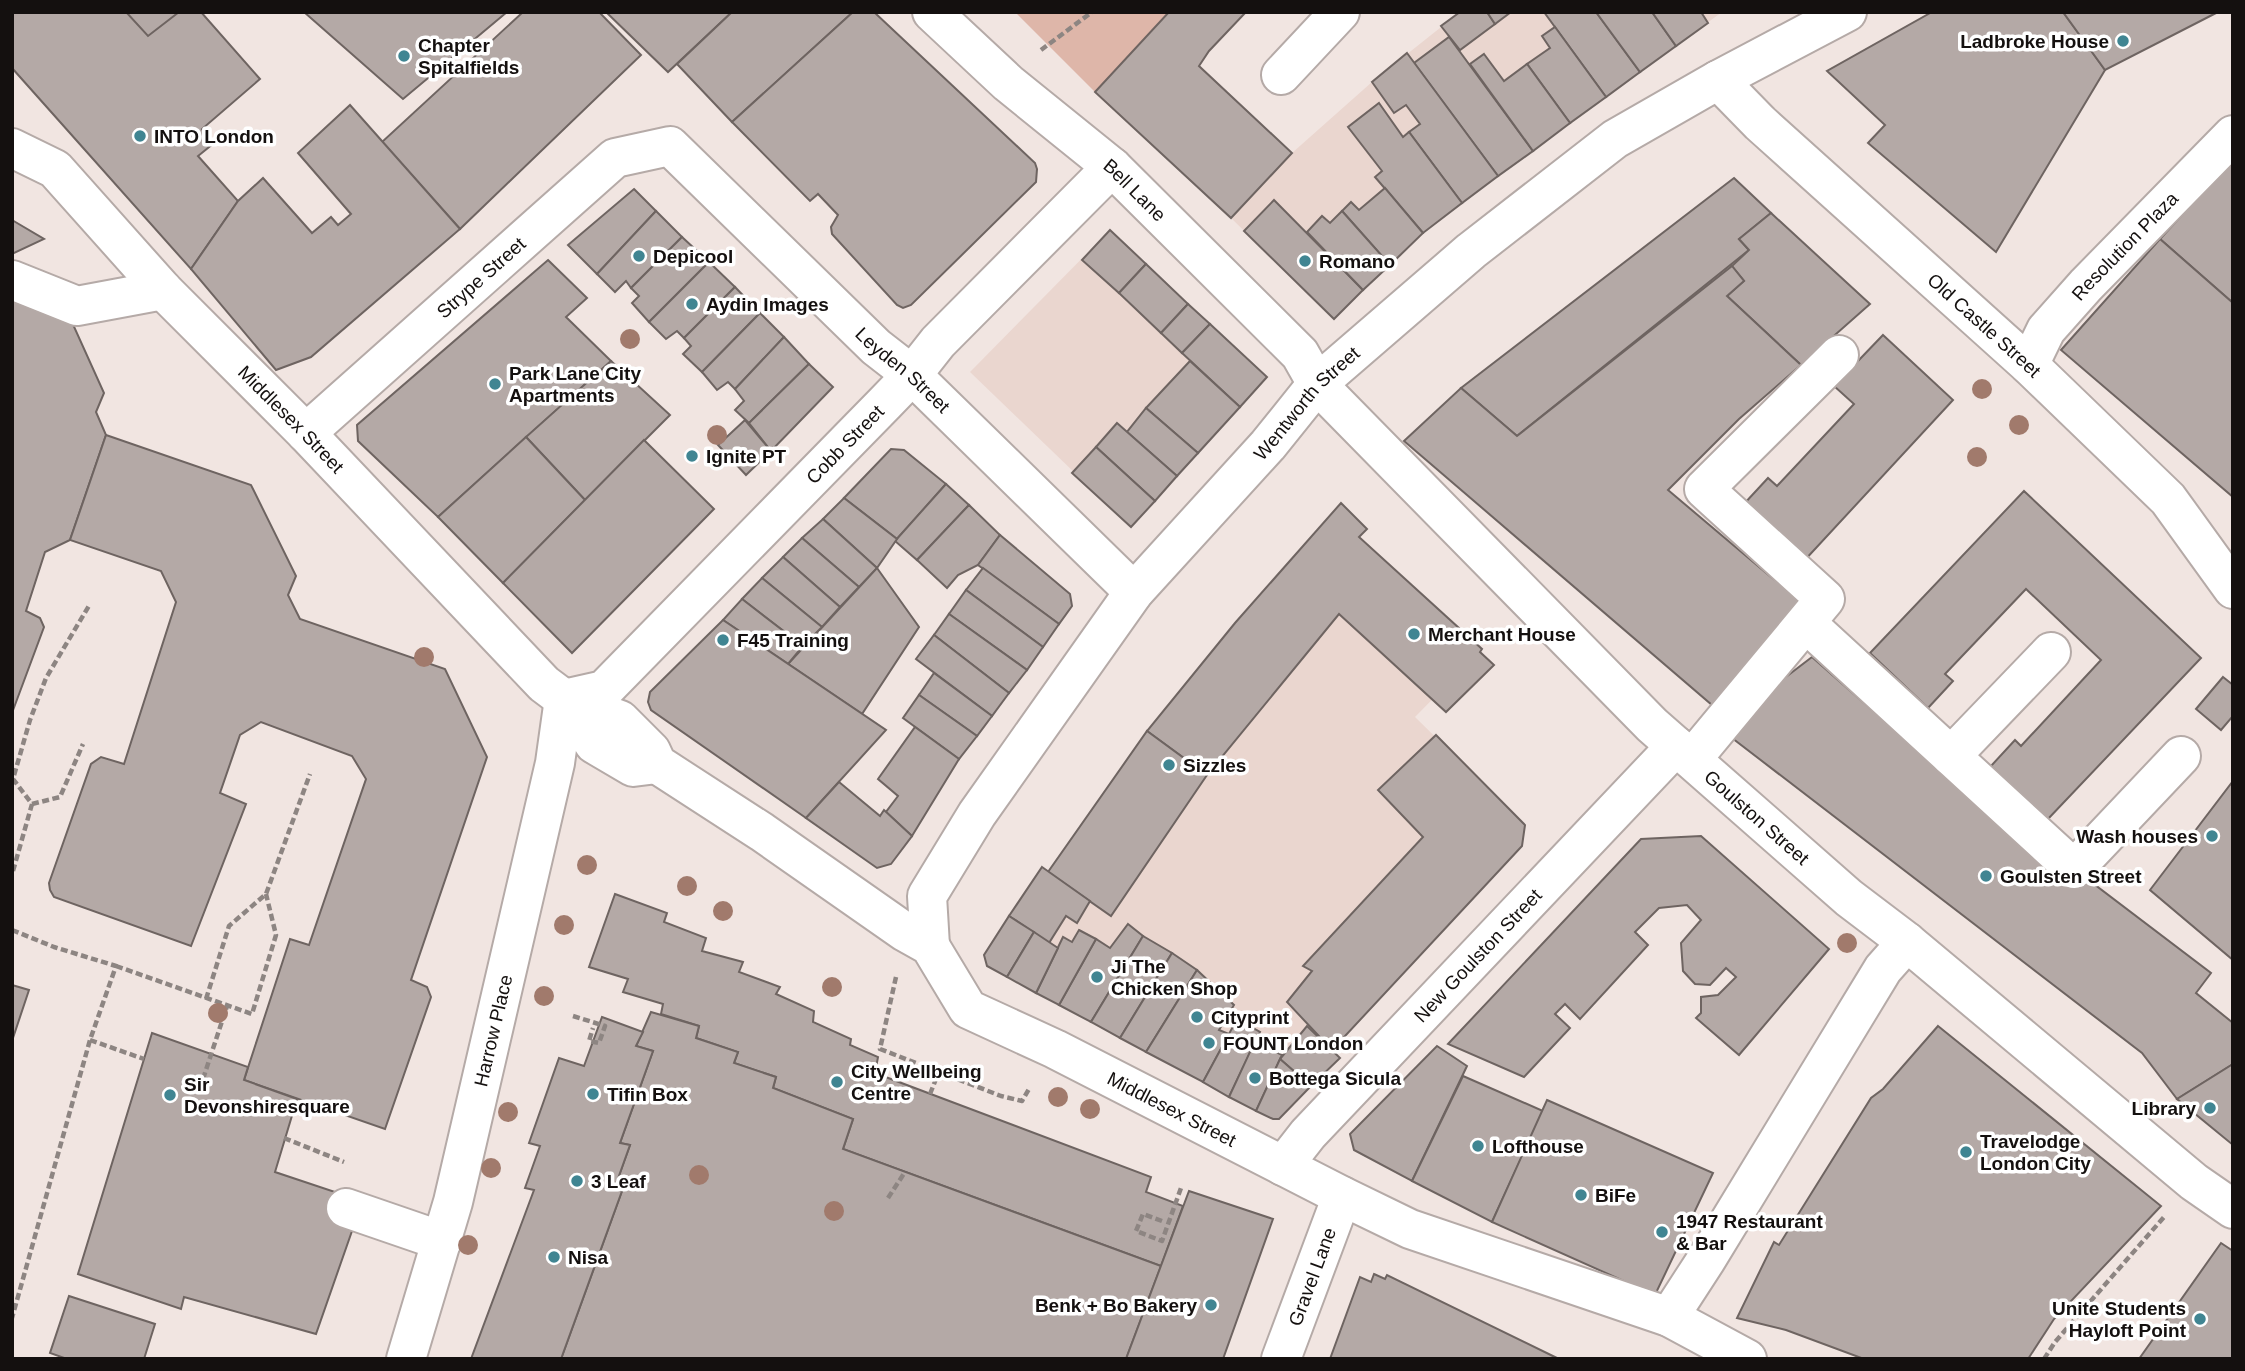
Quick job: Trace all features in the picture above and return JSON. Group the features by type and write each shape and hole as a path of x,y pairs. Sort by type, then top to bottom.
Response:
{"street":[{"name":"Bell Lane","path":"932,12 1008,83 1112,167 1300,354 1317,384"},
{"path":"1281,75 1340,12"},
{"name":"Wentworth Street","path":"918,939 927,897 977,814 1134,592 1268,444 1317,384 1471,251 1615,139 1718,80 1807,21 1847,12"},
{"name":"Old Castle Street","path":"1718,80 1760,123 2029,365 2168,499 2233,589"},
{"name":"Resolution Plaza","path":"2029,365 2046,330 2086,285 2233,135"},
{"name":"Leyden Street","path":"670,146 876,347 912,375 1134,592"},
{"name":"Strype Street","path":"306,433 615,158 670,146"},
{"name":"Middlesex Street","path":"12,148 55,169 163,290 306,433 544,684 564,699 620,720 651,751 657,764 918,939 968,1009 1055,1049 1410,1229 1669,1317 1746,1359"},
{"name":"Cobb Street","path":"564,699 604,690 912,375 938,342 1112,167"},
{"path":"12,280 77,306 163,290"},
{"name":"New Goulston Street","path":"1283,1166 1308,1134 1684,752 1806,623 1825,599 1704,489 1839,355"},
{"name":"Goulston Street","path":"1317,384 1652,725 1849,898 1907,942 2194,1182 2233,1209"},
{"path":"1806,623 2074,869 2181,756"},
{"path":"1951,755 2051,652"},
{"name":"Harrow Place","path":"406,1359 453,1202 552,776 564,699"},
{"path":"1669,1317 1714,1249 1883,969 1907,942"},
{"name":"Gravel Lane","path":"1281,1359 1342,1196"},
{"path":"346,1209 442,1241"}],"path":[{"path":"1008,83 1047,43 1092,12"},
{"path":"32,804 13,779 30,720 46,678 90,604"},
{"path":"32,804 60,797 83,744"},
{"path":"206,999 229,926 266,894 310,774"},
{"path":"13,873 32,804"},
{"path":"12,930 54,947 252,1014 276,935 266,894"},
{"path":"918,939 880,1049 1002,1096"},
{"path":"12,1318 90,1040 116,966"},
{"path":"203,1080 227,1006"},
{"path":"573,1016 605,1027 599,1043 589,1041 593,1028"},
{"path":"90,1040 144,1059"},
{"path":"930,1094 938,1073"},
{"path":"284,1138 346,1162"},
{"path":"888,1198 905,1172"},
{"path":"2044,1359 2055,1342 2194,1182"},
{"path":"1162,1221 1143,1214 1136,1231 1162,1241 1181,1188"}],"shaded area":[{"path":"1015,12 1169,12 1095,92"},
{"path":"1460,12 1722,12 1423,233 1334,319 1231,218 1292,153 1372,82"},
{"path":"1110,230 1267,377 1131,527 970,372"},
{"path":"1341,503 1367,529 1360,537 1482,649 1415,717 1525,825 1522,846 1333,1050 1340,1058 1279,1119 1273,1119 987,966 984,955 1042,867 1048,871 1148,731"}],"building":[{"name":"INTO London","path":"12,12 201,12 260,79 202,129 214,143 198,156 238,201 191,269 12,68"},
{"path":"126,12 179,12 148,36"},
{"name":"Chapter Spitalfields","path":"304,12 507,12 403,99"},
{"path":"523,12 599,12 641,55 460,229 382,142"},
{"path":"606,12 732,12 668,72"},
{"path":"732,12 853,12 732,122 677,64"},
{"path":"853,12 874,12 1035,163 1037,169 1036,182 911,305 903,308 897,305 832,234 831,227 838,215 818,194 810,201 732,122"},
{"path":"1169,12 1246,12 1209,51 1199,66 1292,153 1231,218 1095,92"},
{"path":"1460,12 1487,12 1495,24 1460,50 1441,26"},
{"path":"1487,12 1511,12 1495,24"},
{"path":"1544,12 1596,12 1640,72 1606,97"},
{"path":"1596,12 1652,12 1676,46 1640,72"},
{"path":"1652,12 1701,12 1708,23 1676,46"},
{"path":"1932,12 2063,12 2105,70 1996,252 1868,143 1885,125 1827,71"},
{"name":"Ladbroke House","path":"2063,12 2218,12 2105,70"},
{"path":"1555,27 1606,97 1570,123 1527,64 1550,48 1542,36"},
{"path":"1449,37 1533,151 1498,176 1414,63"},
{"path":"1407,53 1498,176 1462,203 1409,132 1420,124 1406,105 1394,113 1372,82"},
{"path":"1484,54 1504,81 1527,64 1570,123 1533,151 1470,64"},
{"path":"1379,103 1403,137 1409,132 1462,203 1423,233 1375,177 1382,171 1348,127"},
{"path":"350,105 460,229 311,357 276,370 191,269 238,201 263,178 312,233 331,217 338,225 351,214 298,153"},
{"path":"2233,159 2233,303 2160,239"},
{"path":"1734,178 1771,213 1739,239 1749,250 1517,436 1461,388"},
{"path":"1385,188 1423,233 1390,265 1342,211 1351,202 1359,210"},
{"path":"634,189 656,211 597,274 568,245"},
{"name":"Romano","path":"1274,200 1363,290 1334,319 1244,231"},
{"name":"Depicool","path":"656,211 682,237 631,288 626,281 615,292 597,274"},
{"path":"1342,211 1390,265 1363,290 1307,232 1322,216 1330,223"},
{"path":"1771,213 1870,304 1801,365 1727,296 1744,281 1732,266 1749,250 1739,239"},
{"path":"12,220 44,239 12,254"},
{"path":"1110,230 1146,264 1119,293 1082,260"},
{"path":"682,237 709,262 649,322 632,303 639,296 631,288"},
{"path":"2160,239 2233,303 2233,497 2061,350"},
{"name":"Park Lane City Apartments","path":"548,260 587,298 566,317 611,361 438,517 358,441 357,425"},
{"name":"Aydin Images","path":"709,262 735,287 684,338 677,331 666,339 649,322"},
{"path":"1146,264 1188,304 1161,333 1119,293"},
{"path":"1732,266 1744,281 1727,296 1801,365 1739,419 1668,490 1803,601 1712,705 1404,441 1461,388 1517,436"},
{"path":"12,286 62,300 104,393 96,412 106,435 70,540 45,552 26,611 40,618 44,627 12,713"},
{"path":"735,287 760,313 702,372 683,354 691,346 684,338"},
{"path":"1188,304 1210,324 1182,353 1161,333"},
{"path":"760,313 784,337 735,389 728,382 717,390 702,372"},
{"path":"1210,324 1267,377 1240,407 1182,353"},
{"path":"1883,335 1953,400 1803,562 1743,505 1768,478 1777,486 1854,404 1834,386"},
{"path":"784,337 809,364 749,423 735,410 744,401 735,389"},
{"path":"611,361 670,415 585,500 526,437"},
{"path":"1190,361 1240,407 1198,453 1146,408"},
{"path":"809,364 833,387 771,451 749,423"},
{"path":"1146,408 1198,453 1177,476 1127,432"},
{"path":"745,420 771,451 746,475 718,445"},
{"path":"1117,423 1177,476 1155,501 1096,447"},
{"path":"106,435 251,485 296,576 288,595 300,619 445,669 487,757 411,980 427,987 431,997 385,1129 244,1080 290,939 309,945 366,779 352,756 261,722 240,735 220,793 246,804 191,946 54,897 50,890 49,883 91,764 101,757 124,764 176,602 161,571 70,540"},
{"path":"526,437 585,500 503,583 438,517"},
{"path":"644,440 714,509 572,653 503,583"},
{"path":"1096,447 1155,501 1131,527 1072,473"},
{"path":"891,449 904,450 946,484 897,539 844,498"},
{"path":"946,484 969,505 917,560 895,541"},
{"path":"2024,491 2201,658 2047,820 1991,766 2015,740 2021,746 2101,660 2026,589 1945,674 1953,681 1928,708 1870,653"},
{"path":"844,498 897,539 877,568 823,519"},
{"name":"Merchant House","path":"1341,503 1367,529 1359,537 1482,649 1480,652 1494,665 1446,712 1339,614 1207,775 1147,731 1235,623"},
{"path":"969,505 1000,535 978,565 958,575 947,588 917,560"},
{"path":"823,519 877,568 859,587 802,538"},
{"path":"1000,535 1070,594 1072,606 1059,624 978,565"},
{"path":"802,538 859,587 840,607 783,557"},
{"path":"783,557 840,607 822,627 762,578"},
{"path":"877,568 919,627 862,714 788,664"},
{"path":"983,568 1059,624 1043,647 966,590"},
{"path":"762,578 822,627 803,646 742,599"},
{"path":"966,590 1043,647 1027,670 949,614"},
{"path":"742,599 803,646 788,664 723,620"},
{"path":"949,614 1027,670 1009,693 934,635"},
{"path":"723,620 886,730 806,818 651,710 648,702 650,692"},
{"path":"934,635 1009,693 992,716 916,659"},
{"name":"Goulsten Street","path":"1812,657 2069,884 2074,869 2211,973 2196,993 2233,1023 2233,1064 2177,1099 2142,1053 1719,728"},
{"path":"934,673 992,716 977,736 919,695"},
{"path":"2223,677 2233,685 2233,716 2221,730 2196,709"},
{"path":"919,695 977,736 959,759 903,718"},
{"path":"915,727 959,759 912,836 886,812 898,796 878,779"},
{"path":"1147,731 1207,775 1111,916 1048,872"},
{"path":"1436,735 1525,825 1522,846 1332,1050 1287,1002 1312,971 1303,966 1423,837 1378,790"},
{"name":"Wash houses","path":"2233,781 2233,960 2150,890"},
{"path":"839,782 880,816 884,810 912,836 891,864 877,868 806,818"},
{"path":"1701,836 1829,949 1739,1055 1696,1018 1701,1013 1701,997 1718,995 1736,977 1726,968 1710,985 1695,984 1683,971 1681,943 1701,920 1687,905 1659,908 1635,932 1648,945 1580,1019 1565,1004 1555,1014 1570,1028 1524,1077 1448,1044 1641,839"},
{"path":"1042,867 1090,901 1077,923 1066,916 1049,943 1009,916"},
{"name":"City Wellbeing Centre","path":"615,894 667,913 664,922 706,938 702,951 743,962 739,972 780,987 776,994 814,1011 813,1022 851,1039 850,1045 878,1057 875,1073 1151,1177 1146,1192 1183,1206 1161,1266 843,1149 853,1119 773,1088 776,1077 734,1063 738,1052 696,1038 699,1026 661,1014 663,1004 623,992 628,979 589,967"},
{"path":"1009,916 1034,932 1007,977 987,966 984,955"},
{"name":"Ji The Chicken Shop","path":"1128,924 1143,936 1091,1022 1059,1005 1096,939 1110,948"},
{"path":"1079,930 1096,939 1059,1005 1036,993 1063,937 1072,942"},
{"path":"1034,932 1058,948 1036,993 1007,977"},
{"path":"1143,936 1172,953 1120,1038 1091,1022"},
{"path":"1172,953 1197,970 1146,1052 1120,1038"},
{"name":"Cityprint","path":"1197,970 1234,1005 1219,1030 1229,1034 1203,1082 1146,1052"},
{"path":"12,985 29,990 12,1041"},
{"path":"651,1012 699,1026 696,1038 738,1052 734,1063 776,1077 773,1088 853,1119 843,1149 1161,1266 1126,1359 561,1359 622,1191 615,1187 630,1145 620,1143 653,1051 636,1046"},
{"path":"602,1017 643,1032 636,1046 653,1051 620,1143 630,1145 615,1187 622,1191 561,1359 471,1359 534,1190 525,1188 540,1146 529,1143 559,1058 584,1066"},
{"path":"1237,1019 1260,1032 1229,1097 1203,1082"},
{"path":"1307,1026 1340,1058 1311,1086 1280,1059"},
{"name":"Travelodge London City","path":"1938,1026 2161,1206 2054,1319 2028,1359 1864,1359 1786,1330 1737,1318 1774,1242 1779,1245 1871,1098 1883,1089"},
{"path":"152,1033 248,1067 244,1080 297,1099 275,1172 341,1194 352,1231 316,1334 184,1297 181,1309 78,1274"},
{"name":"Bottega Sicula","path":"1255,1041 1282,1055 1256,1111 1229,1097"},
{"path":"1437,1046 1467,1066 1412,1181 1354,1150 1350,1134"},
{"path":"1280,1059 1311,1086 1279,1119 1273,1119 1256,1111"},
{"name":"Library","path":"2233,1064 2233,1145 2177,1099"},
{"name":"Lofthouse","path":"1463,1076 1543,1111 1492,1222 1412,1181"},
{"path":"1547,1100 1713,1173 1655,1295 1492,1222"},
{"path":"1189,1191 1273,1219 1223,1359 1126,1359"},
{"name":"Unite Students Hayloft Point","path":"2221,1243 2233,1251 2233,1359 2139,1359"},
{"path":"1374,1274 1385,1279 1387,1275 1559,1359 1330,1359 1360,1277 1371,1282"},
{"path":"69,1296 155,1324 144,1359 67,1359 50,1353"}],"place":[{"name":"Ladbroke House","path":"2123,41"},
{"name":"Chapter Spitalfields","path":"404,56"},
{"name":"INTO London","path":"140,136"},
{"name":"Depicool","path":"639,256"},
{"name":"Romano","path":"1305,261"},
{"name":"Aydin Images","path":"692,304"},
{"name":"Park Lane City Apartments","path":"495,384"},
{"name":"Ignite PT","path":"692,456"},
{"name":"Merchant House","path":"1414,634"},
{"name":"F45 Training","path":"723,640"},
{"name":"Sizzles","path":"1169,765"},
{"name":"Wash houses","path":"2212,836"},
{"name":"Goulsten Street","path":"1986,876"},
{"name":"Ji The Chicken Shop","path":"1097,977"},
{"name":"Cityprint","path":"1197,1017"},
{"name":"FOUNT London","path":"1209,1043"},
{"name":"Bottega Sicula","path":"1255,1078"},
{"name":"City Wellbeing Centre","path":"837,1082"},
{"name":"Tifin Box","path":"593,1094"},
{"name":"Sir Devonshiresquare","path":"170,1095"},
{"name":"Library","path":"2210,1108"},
{"name":"Lofthouse","path":"1478,1146"},
{"name":"Travelodge London City","path":"1966,1152"},
{"name":"3 Leaf","path":"577,1181"},
{"name":"BiFe","path":"1581,1195"},
{"name":"1947 Restaurant & Bar","path":"1662,1232"},
{"name":"Nisa","path":"554,1257"},
{"name":"Benk + Bo Bakery","path":"1211,1305"},
{"name":"Unite Students Hayloft Point","path":"2200,1319"}]}
